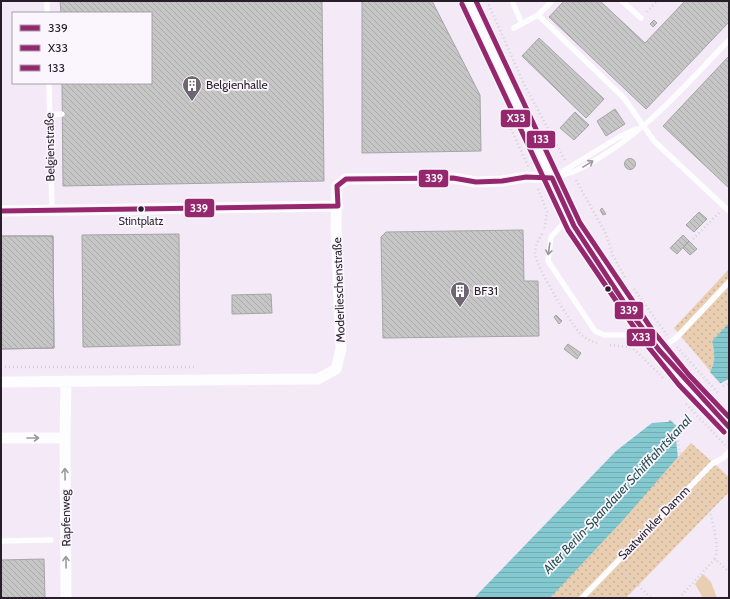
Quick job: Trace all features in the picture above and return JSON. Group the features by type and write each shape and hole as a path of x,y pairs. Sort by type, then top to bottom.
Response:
{"main road":[{"path":"468,1 569,217 611,284 647,335 684,380 729,427"}],"street":[{"name":"Moderlieschenstraße","path":"1,382 318,379 336,368 341,348 336,225 338,206 337,186 346,179 453,178 476,182 502,181 526,177 552,178"},
{"path":"1,211 338,206"},
{"name":"Rapfenweg","path":"66,381 64,438 66,598"},
{"path":"1,438 64,438"}],"lane":[{"path":"47,1 47,12"},
{"path":"512,1 522,24"},
{"path":"514,28 538,15 552,1"},
{"path":"622,1 641,18"},
{"path":"538,15 624,98 654,141 727,209"},
{"path":"552,178 570,170 619,137 654,118 729,40"},
{"name":"Belgienstraße","path":"49,84 52,210"},
{"path":"49,115 62,114"},
{"path":"569,217 551,237 548,261 595,331 604,335 647,335"},
{"path":"659,350 672,341 729,282"},
{"name":"Saatwinkler Damm","path":"582,598 712,464 723,458 728,450"},
{"name":"Rapfenweg","path":"1,541 51,540"}],"path":[{"path":"487,1 536,108 606,234 613,256 627,281"},
{"path":"641,18 657,1"},
{"path":"694,239 727,209"},
{"path":"632,287 672,341 719,395"},
{"path":"1,367 201,368"},
{"path":"723,386 729,382"},
{"path":"684,402 728,450"},
{"path":"679,598 715,559 718,552 707,506 699,491 697,479 685,464 680,454 677,433 680,430"},
{"path":"715,559 729,572"},
{"path":"615,563 651,598"}],"shaded area":[{"path":"729,269 729,323 712,341 716,353 711,372 674,328"},
{"path":"691,443 729,477 729,492 626,598 550,598"},
{"path":"703,574 711,582 717,598 703,598 695,584"}],"water":[{"name":"Alter Berlin-Spandauer Schifffahrtskanal","path":"729,323 729,379 721,383 675,431 678,457 624,519 550,598 474,598 616,451 652,423 668,422 683,406 683,402 703,382 712,368 714,352 712,341"}],"pier":[{"path":"709,371 722,385 680,429 668,418 681,405 681,400"}],"building":[{"name":"Belgienhalle","path":"60,1 322,1 324,181 63,186 62,84 152,84 152,12 61,12"},
{"path":"362,1 432,1 480,95 481,151 362,153"},
{"path":"564,1 600,1 645,43 685,1 729,1 729,22 646,109 549,17"},
{"path":"654,20 657,23 653,27 650,24"},
{"path":"539,38 604,99 586,118 522,56"},
{"path":"729,56 728,170 729,188 663,126"},
{"path":"615,109 625,124 606,136 597,121"},
{"path":"575,112 589,125 574,140 560,128"},
{"path":"628,159 632,159 634,160 634,168 628,169 625,166 625,162"},
{"path":"602,208 606,214 603,215 600,210"},
{"path":"699,212 707,219 694,232 686,225"},
{"name":"BF31","path":"523,230 524,281 538,281 539,336 383,338 381,237 386,232"},
{"path":"179,234 180,345 83,347 82,235"},
{"path":"683,235 689,241 677,254 670,248"},
{"path":"1,236 53,236 54,348 1,349"},
{"path":"1,236 53,236 54,348 1,349"},
{"path":"689,241 697,249 690,255 683,248"},
{"path":"271,294 272,313 232,314 232,295"},
{"path":"556,315 562,321 559,324 554,317"},
{"path":"568,344 581,353 577,359 564,349"},
{"path":"44,559 45,598 1,598 1,560"}],"transit line":[{"name":"133","path":"476,1 580,223 653,331 689,375 729,417"},
{"name":"X33","path":"462,4 568,230 642,339 679,385 724,432"},
{"name":"339","path":"338,206 337,186 346,179 453,178 476,182 502,181 526,177 552,178"},
{"name":"339","path":"552,178 574,226 631,313 659,350 729,427"},
{"name":"339","path":"1,211 338,206"}],"place":[{"name":"Belgienhalle","path":"192,102"},
{"name":"Stintplatz","path":"141,209"},
{"name":"BF31","path":"460,308"}]}
